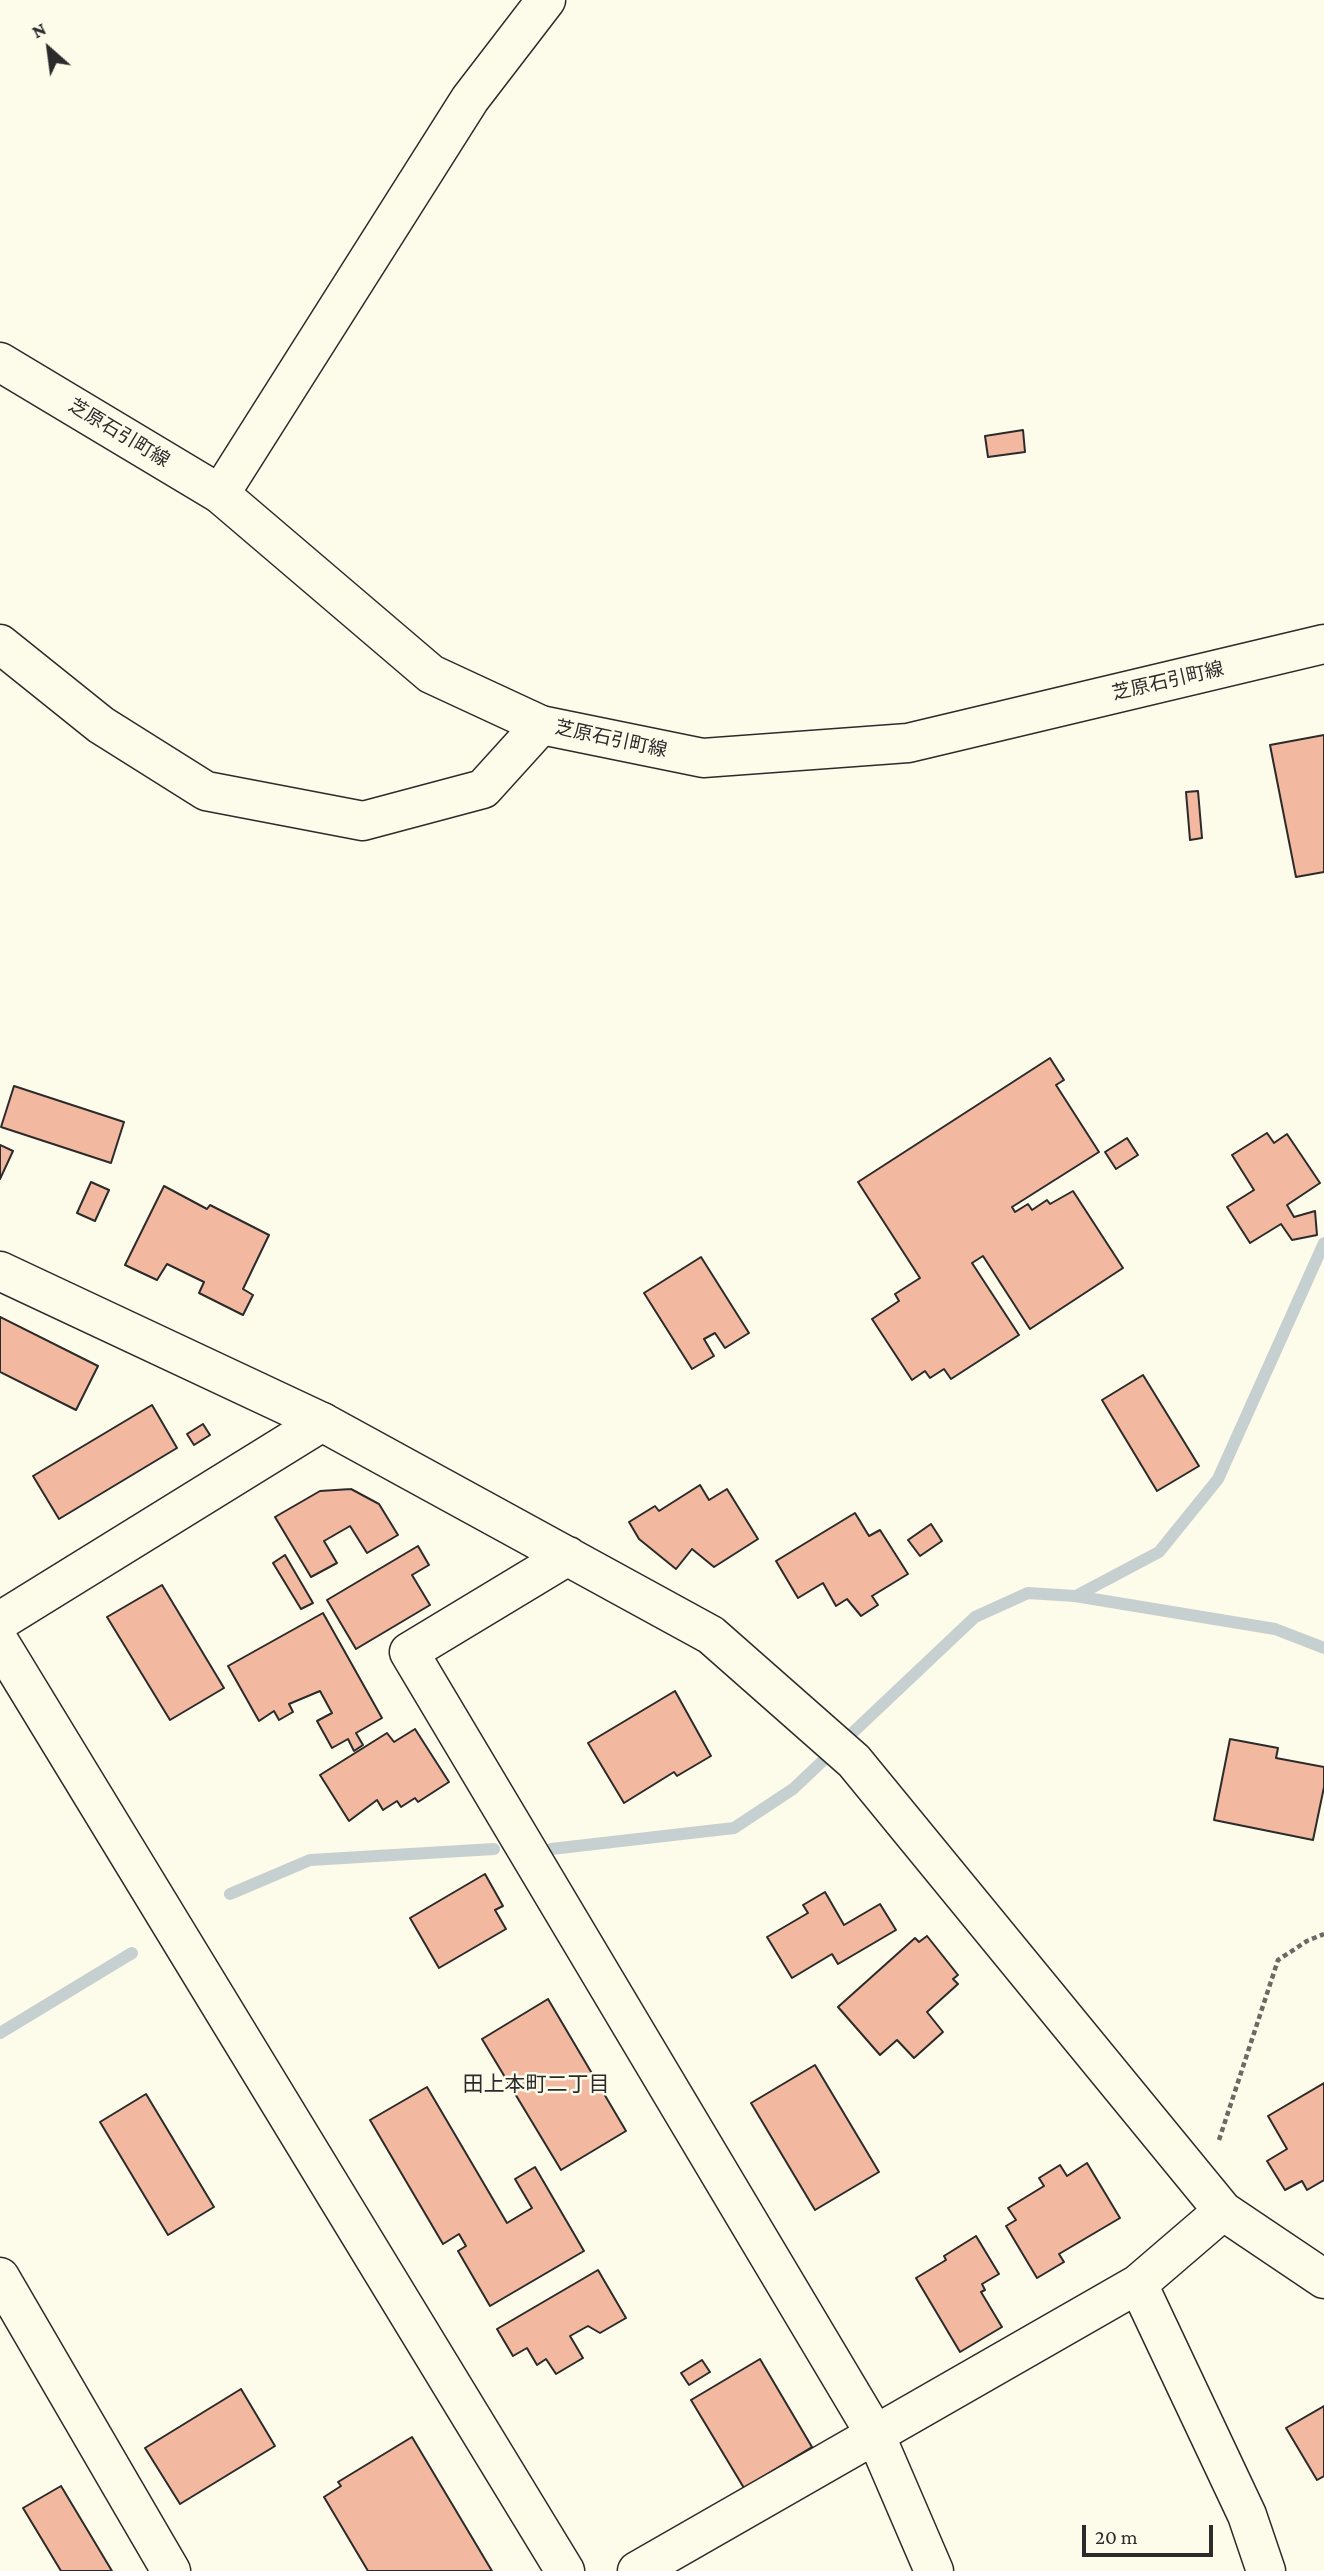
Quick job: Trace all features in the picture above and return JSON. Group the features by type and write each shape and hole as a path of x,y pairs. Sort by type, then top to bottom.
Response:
{"street":[{"path":"220,494 470,99 546,0"},
{"name":"芝原石引町線","path":"0,362 220,494 431,674 541,724 703,758 908,743 1324,644"},
{"path":"0,644 101,726 206,790 363,821 483,789 541,724"},
{"path":"0,1271 322,1422 711,1635 840,1749 1223,2211 1324,2279"},
{"path":"0,1621 322,1422"},
{"path":"568,1556 409,1652 875,2434 934,2571"},
{"path":"0,1643 565,2571"},
{"path":"637,2571 1138,2284 1223,2211"},
{"path":"0,2277 171,2571"},
{"path":"1138,2284 1247,2515 1266,2571"}],"path":[{"path":"1218,2142 1278,1961 1307,1941 1324,1934"}],"building":[{"path":"1023,430 1025,452 988,457 985,436"},
{"path":"1324,735 1324,872 1296,877 1270,745"},
{"path":"1198,791 1202,838 1190,840 1186,792"},
{"path":"1050,1058 1064,1080 1056,1085 1099,1152 1012,1207 1015,1212 1028,1204 1032,1210 1047,1200 1050,1204 1073,1191 1123,1268 1030,1329 983,1256 972,1263 1019,1335 951,1379 944,1369 930,1378 925,1371 912,1380 872,1319 899,1301 895,1294 920,1278 858,1182"},
{"path":"14,1086 124,1122 111,1163 1,1127"},
{"path":"1267,1133 1274,1143 1287,1134 1320,1183 1287,1205 1294,1217 1315,1211 1317,1235 1292,1240 1281,1224 1250,1243 1227,1207 1254,1190 1232,1155"},
{"path":"1127,1138 1138,1155 1116,1169 1105,1152"},
{"path":"0,1145 13,1151 0,1179"},
{"path":"91,1182 109,1190 95,1221 77,1213"},
{"path":"164,1186 207,1209 210,1205 269,1235 243,1289 253,1295 243,1315 199,1293 204,1282 167,1264 157,1280 125,1265"},
{"path":"701,1257 749,1333 725,1348 715,1333 704,1339 714,1356 692,1369 644,1293"},
{"path":"0,1317 98,1366 76,1410 0,1372"},
{"path":"1143,1375 1199,1466 1157,1491 1102,1400"},
{"path":"152,1405 177,1448 59,1519 33,1476"},
{"path":"203,1424 210,1435 194,1445 187,1434"},
{"path":"700,1485 709,1500 727,1489 758,1539 714,1567 692,1549 676,1569 639,1539 629,1522 655,1506 659,1511"},
{"path":"351,1489 379,1504 398,1535 367,1553 350,1526 324,1541 337,1563 311,1577 275,1517 320,1491"},
{"path":"855,1513 869,1536 880,1530 908,1574 872,1596 878,1605 861,1616 847,1599 836,1606 823,1583 798,1598 776,1561"},
{"path":"931,1524 942,1541 920,1556 908,1540"},
{"path":"418,1546 429,1565 412,1575 430,1605 356,1649 327,1600"},
{"path":"285,1555 313,1603 301,1609 273,1563"},
{"path":"162,1585 224,1688 170,1720 107,1617"},
{"path":"323,1613 382,1718 356,1733 363,1745 354,1751 348,1739 332,1748 317,1721 332,1713 320,1691 289,1704 293,1712 279,1720 274,1711 259,1721 228,1666"},
{"path":"675,1691 711,1756 677,1776 674,1772 624,1803 588,1743"},
{"path":"415,1729 449,1782 418,1802 415,1798 401,1807 397,1801 383,1810 377,1800 349,1821 320,1775 387,1733 394,1742"},
{"path":"1230,1739 1278,1748 1276,1758 1324,1767 1324,1787 1313,1840 1214,1820"},
{"path":"485,1874 503,1906 495,1910 506,1929 439,1968 410,1918"},
{"path":"825,1892 844,1925 880,1904 896,1930 838,1964 832,1954 792,1978 767,1937 808,1913 803,1905"},
{"path":"927,1936 958,1975 953,1979 958,1984 927,2012 943,2032 914,2058 897,2040 880,2055 838,2007 915,1938 919,1942"},
{"path":"548,1999 626,2131 561,2170 482,2039"},
{"path":"815,2065 879,2172 815,2210 751,2103"},
{"path":"1324,2083 1324,2180 1307,2190 1302,2181 1285,2190 1267,2161 1287,2149 1268,2116"},
{"path":"427,2087 507,2223 532,2208 515,2179 535,2167 584,2251 490,2306 458,2251 466,2246 459,2234 443,2244 370,2120"},
{"path":"146,2094 214,2207 168,2235 100,2122"},
{"path":"1087,2163 1120,2218 1059,2254 1064,2262 1037,2278 1006,2226 1016,2220 1008,2208 1044,2186 1039,2178 1060,2165 1067,2176"},
{"path":"976,2236 999,2274 982,2284 985,2290 981,2292 1002,2327 960,2352 916,2278 946,2260 944,2256"},
{"path":"598,2270 626,2318 600,2333 588,2326 570,2336 583,2358 556,2374 546,2359 537,2365 527,2348 513,2356 497,2329"},
{"path":"760,2359 812,2447 744,2488 691,2400"},
{"path":"702,2360 710,2372 689,2385 681,2373"},
{"path":"241,2389 275,2446 180,2504 145,2448"},
{"path":"1324,2406 1324,2476 1317,2480 1286,2428"},
{"path":"412,2437 492,2571 368,2571 324,2497 341,2486 338,2482"},
{"path":"61,2486 112,2571 61,2571 23,2508"}],"waterway":[{"path":"1076,1596 1159,1552 1218,1479 1324,1243"},
{"path":"551,1849 734,1828 793,1789 975,1617 1028,1593 1075,1596 1275,1629 1324,1648"},
{"path":"230,1894 310,1860 494,1849"},
{"path":"0,2033 132,1953"}],"district":[{"name":"田上本町二丁目","path":"536,2085"}]}
